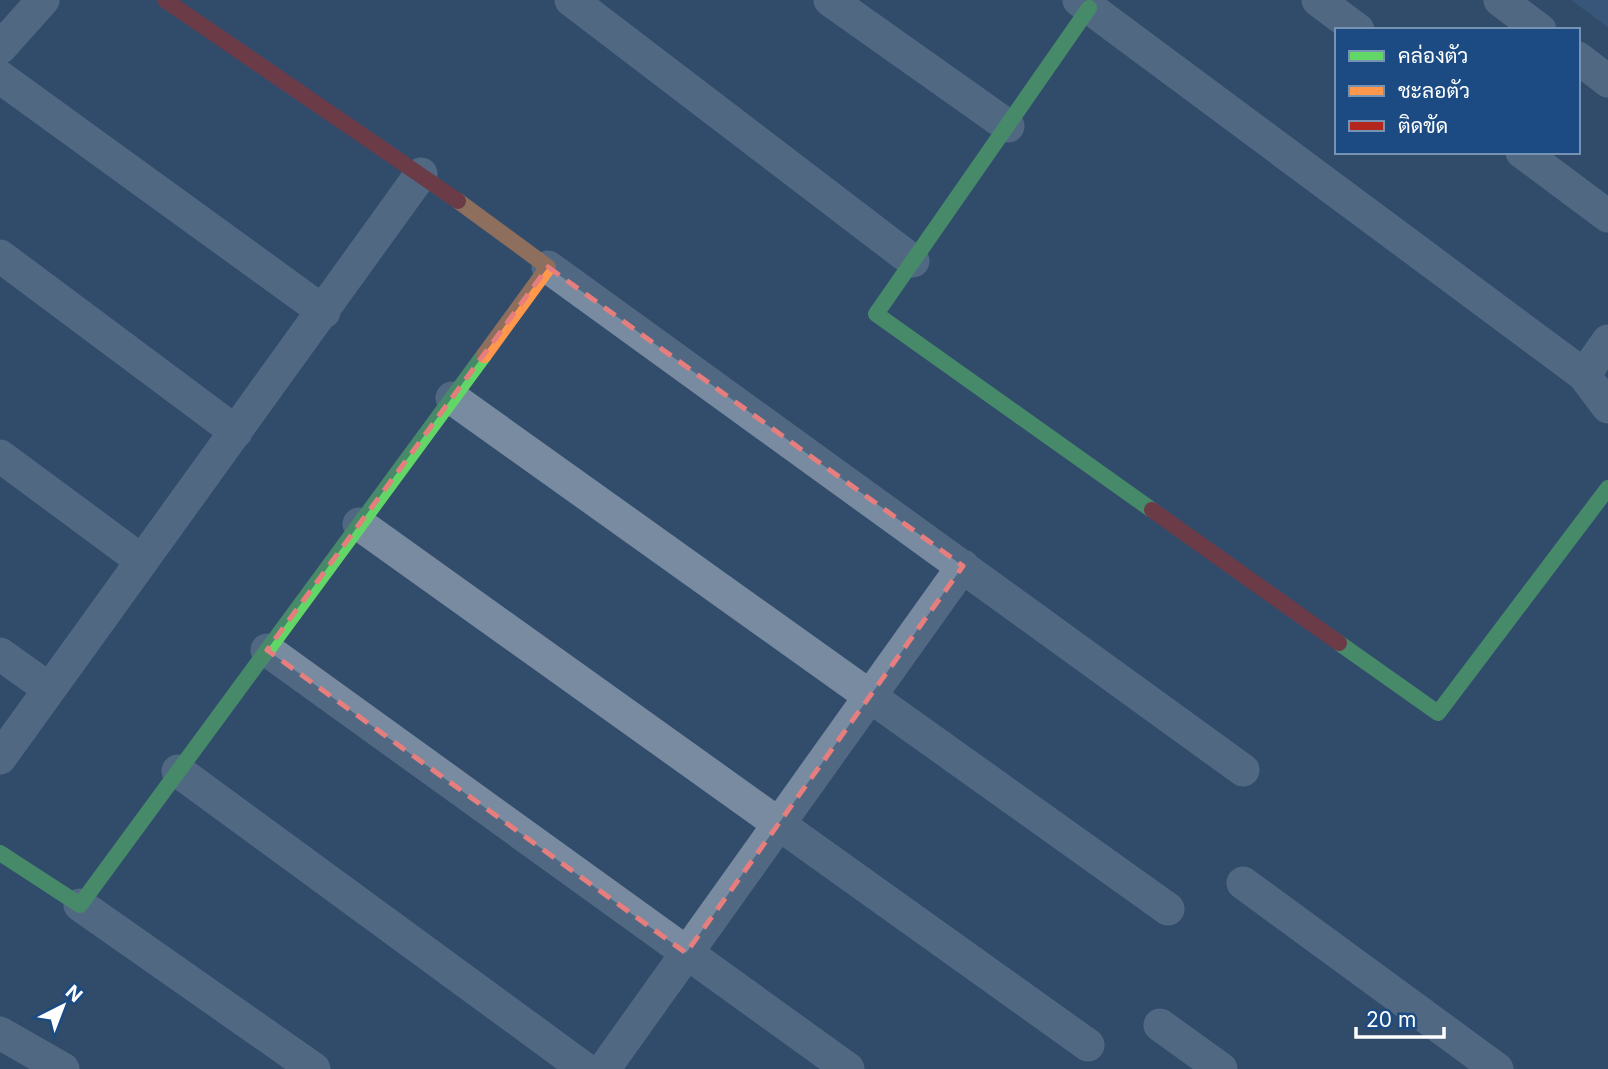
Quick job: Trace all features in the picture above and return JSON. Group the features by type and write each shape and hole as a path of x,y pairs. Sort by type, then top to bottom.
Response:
{"street":[{"path":"0,48 43,0"},
{"path":"165,0 421,174 1243,770"},
{"path":"571,0 913,261"},
{"path":"830,0 1008,126"},
{"path":"1318,0 1355,28"},
{"path":"1500,0 1537,28"},
{"path":"1608,407 1584,375 1084,4 1008,126 876,314 1438,713 1608,488"},
{"path":"1580,60 1608,81"},
{"path":"0,77 324,312"},
{"path":"1525,154 1608,216"},
{"path":"0,758 421,174"},
{"path":"0,256 236,432"},
{"path":"80,905 548,267"},
{"path":"1584,375 1608,341"},
{"path":"452,398 1168,909"},
{"path":"0,456 142,561"},
{"path":"359,524 1088,1045"},
{"path":"604,1069 963,566"},
{"path":"267,650 848,1069"},
{"path":"0,654 49,689"},
{"path":"178,771 585,1069"},
{"path":"4,864 80,905 314,1069"},
{"path":"1243,883 1497,1069"},
{"path":"1160,1025 1221,1069"},
{"path":"0,1033 64,1069"}],"highlighted area":[{"path":"548,267 963,566 686,953 267,650"}],"water":[{"path":"1571,0 1608,0 1608,27"}],"traffic: fast":[{"path":"1089,8 876,314 1152,510"},
{"path":"0,853 80,905 484,355"},
{"path":"1339,643 1438,713 1608,488"}],"traffic: slow":[{"path":"458,201 548,267 484,355"}],"traffic: jam":[{"path":"165,0 458,201"},
{"path":"1152,510 1339,643"}]}
